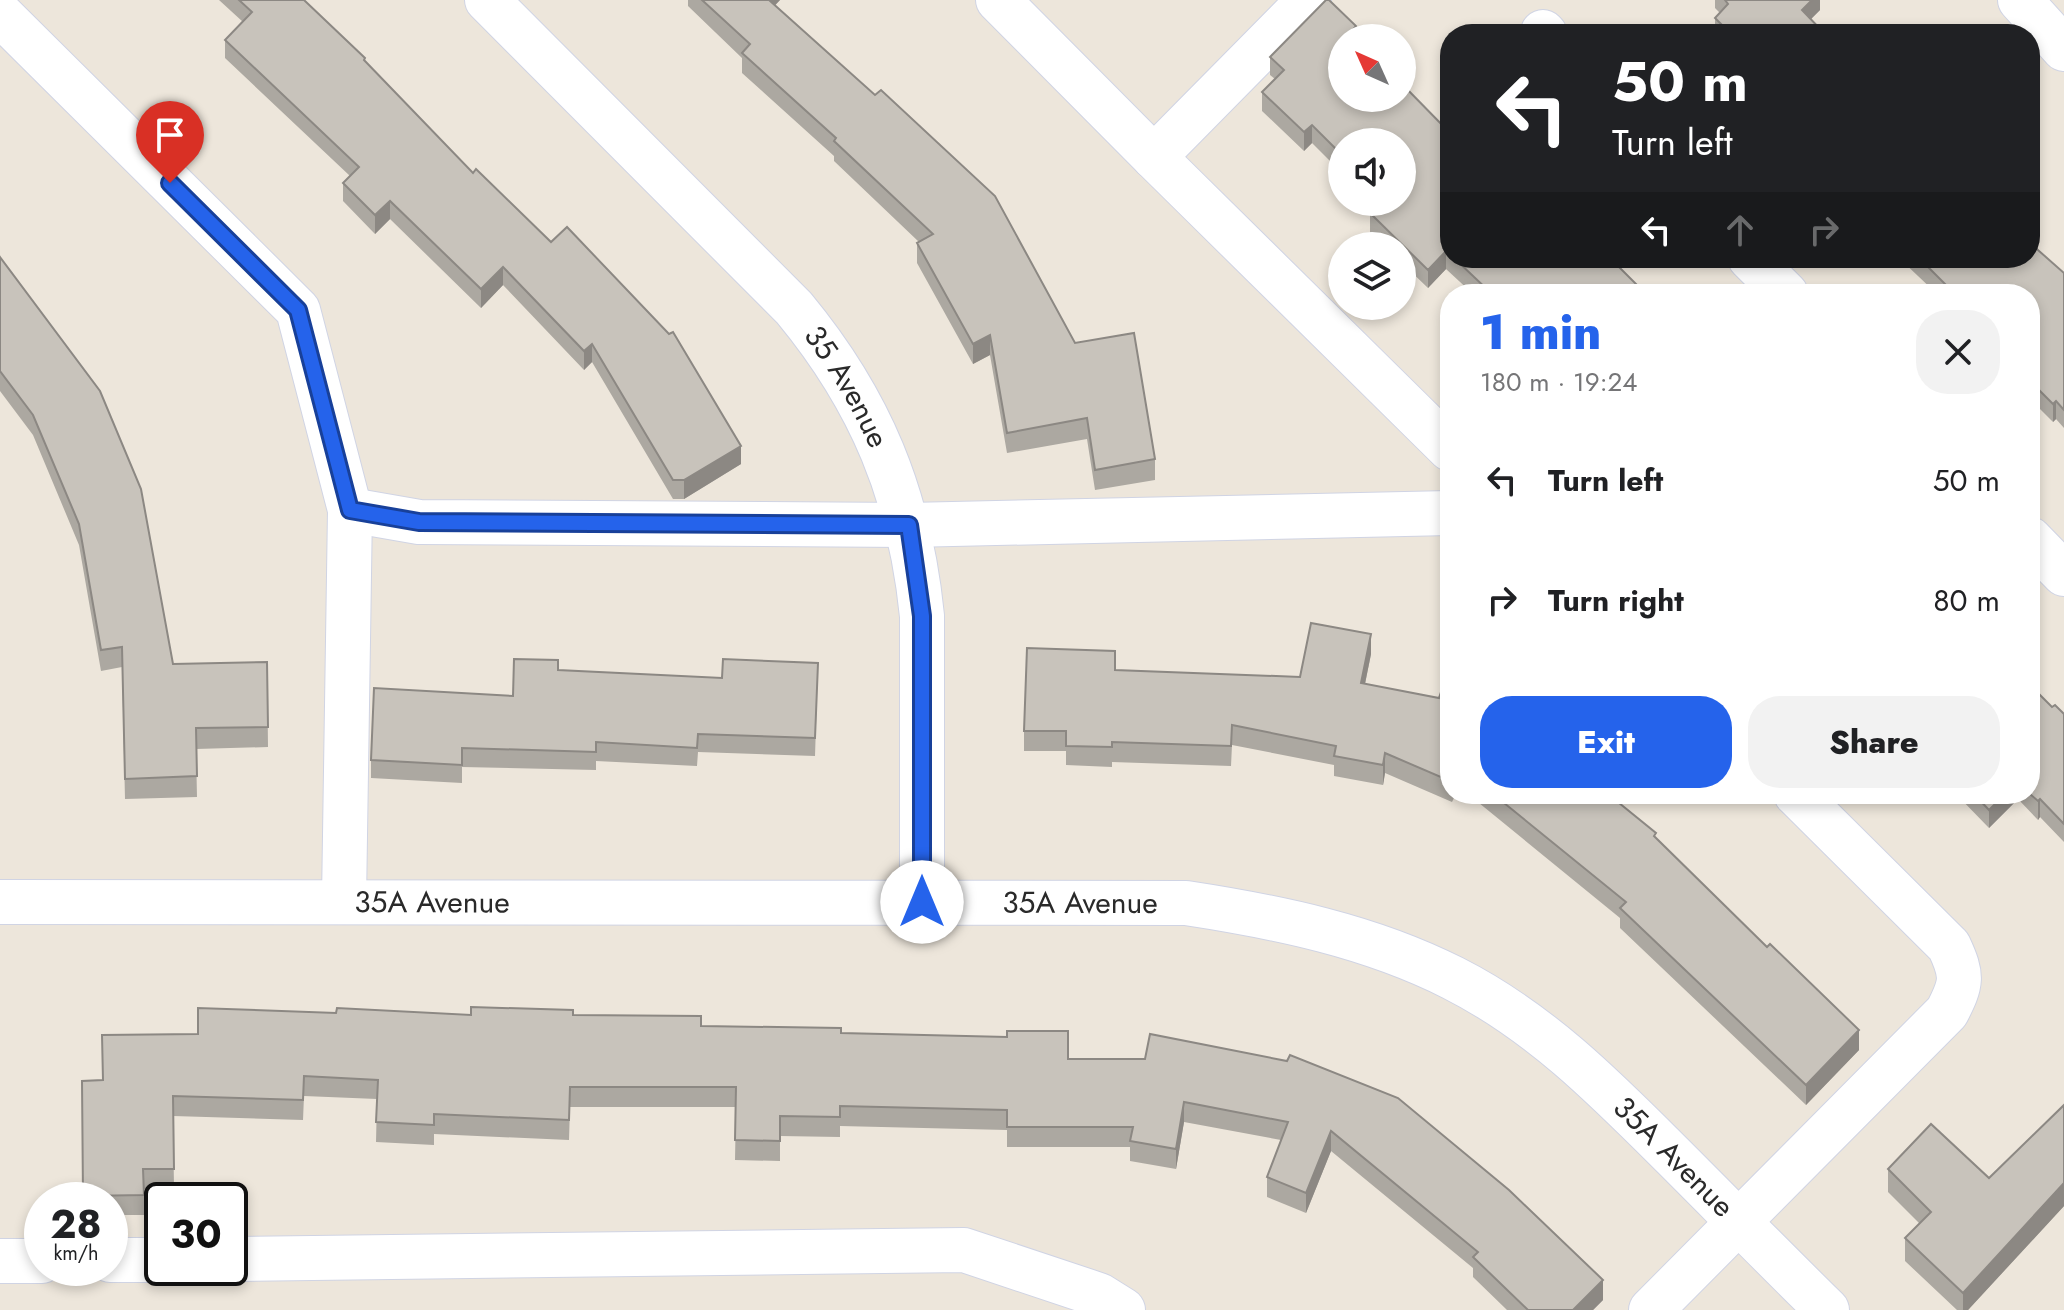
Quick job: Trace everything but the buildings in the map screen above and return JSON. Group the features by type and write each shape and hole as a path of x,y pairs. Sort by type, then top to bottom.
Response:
{"street":[{"name":"35 Avenue","path":"487,0 766,279 822,342 851,385 875,432 897,484 909,525 922,616 922,902"},
{"path":"998,0 1440,439"},
{"path":"1154,157 1309,0"},
{"path":"2020,0 2064,49"},
{"path":"0,14 298,310 350,510 344,901"},
{"path":"1760,268 1776,284"},
{"path":"350,510 419,522 909,525 1440,513"},
{"path":"2040,549 2064,574"},
{"path":"1651,1310 1947,1012 1959,989 1960,970 1949,946 1806,804"},
{"name":"35A Avenue","path":"0,902 1186,903 1303,924 1403,956 1453,978 1540,1032 1586,1069 1827,1310"},
{"path":"248,1259 964,1250 1099,1295 1123,1310"},
{"path":"0,1261 24,1261"}],"route":[{"path":"170,183 298,310 350,510 419,522 909,525 922,616 922,902"}]}
